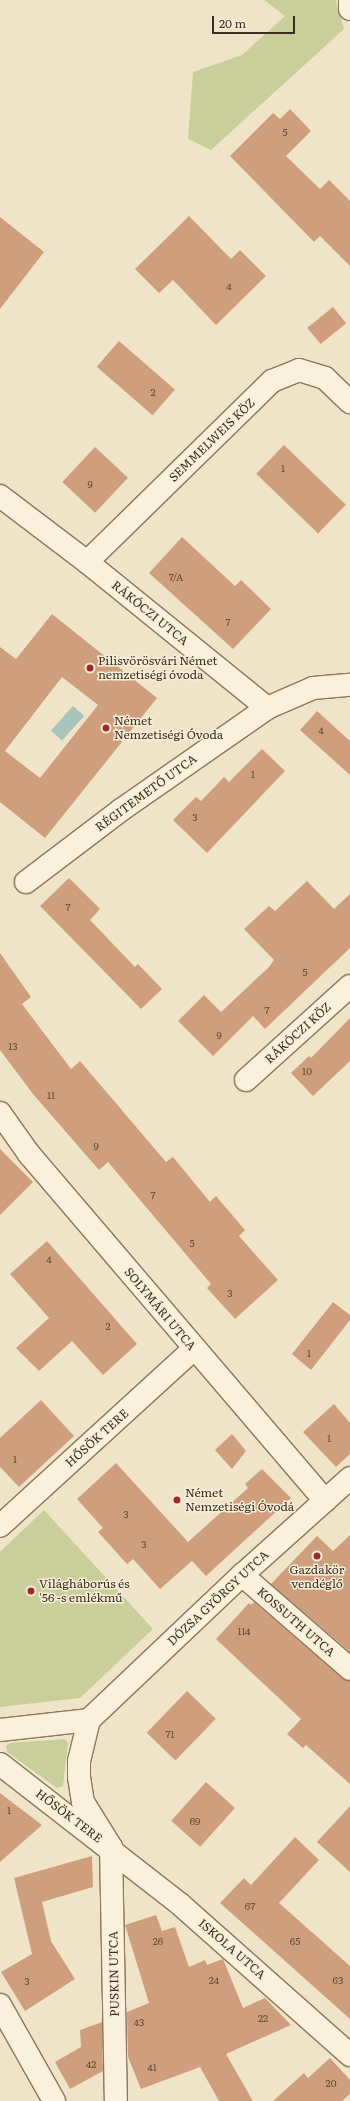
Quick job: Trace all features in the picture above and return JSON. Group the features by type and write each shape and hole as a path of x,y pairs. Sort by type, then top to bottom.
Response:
{"street":[{"path":"350,0 350,9"},
{"name":"SEMMELWEIS KÖZ","path":"87,562 272,381 299,370 325,378 350,402"},
{"name":"RÁKÓCZI UTCA","path":"0,496 87,562 267,708"},
{"path":"267,708 313,688 350,685"},
{"name":"RÉGITEMETŐ UTCA","path":"26,882 121,810 267,708"},
{"name":"RÁKÓCZI KÖZ","path":"246,1080 350,986"},
{"name":"SOLYMÁRI UTCA","path":"0,1113 29,1154 194,1349 326,1501"},
{"name":"HŐSÖK TERE","path":"0,1526 194,1349"},
{"name":"DÓZSA GYÖRGY UTCA","path":"89,1720 242,1575 350,1478"},
{"name":"KOSSUTH UTCA","path":"242,1575 350,1669"},
{"path":"0,1730 89,1720"},
{"name":"HŐSÖK TERE","path":"89,1720 78,1761 83,1802 110,1848"},
{"name":"HŐSÖK TERE","path":"0,1764 110,1848"},
{"name":"ISKOLA UTCA","path":"110,1848 181,1904 350,2055"},
{"name":"PUSKIN UTCA","path":"110,1848 116,2101"},
{"path":"0,2005 54,2101"}],"green space":[{"path":"264,0 336,0 344,29 211,150 188,139 193,72 242,55 285,16"},
{"path":"44,1510 153,1629 80,1698 0,1707 0,1552"},
{"path":"64,1739 68,1743 63,1786 57,1788 7,1752 6,1746 10,1743"}],"water":[{"path":"73,706 84,716 62,741 51,731"}],"building":[{"path":"290,109 311,131 286,156 320,189 329,180 350,201 350,266 320,236 314,242 230,156 273,113 280,119"},
{"path":"189,216 231,259 240,250 266,276 216,325 173,280 159,293 135,269"},
{"path":"0,217 44,252 0,309"},
{"path":"333,307 346,323 321,344 307,328"},
{"path":"119,341 175,390 153,415 97,367"},
{"path":"284,445 346,505 318,534 256,474"},
{"path":"95,447 128,478 95,513 62,482"},
{"path":"182,537 235,586 241,580 271,609 233,649 149,573"},
{"name":"Német Nemzetiségi Óvoda","path":"52,614 157,698 45,838 0,802 0,647 16,659","holes":["62,677 98,705 40,778 5,751"]},
{"path":"317,711 350,741 350,775 300,730"},
{"path":"262,749 285,771 207,853 173,820 196,797 201,801 224,777 229,782"},
{"path":"69,878 100,909 90,920 135,967 138,964 162,989 141,1009 40,906"},
{"path":"307,881 334,909 350,894 350,948 265,1029 253,1016 213,1056 178,1021 204,995 221,1012 269,967 274,960 244,929 269,906 275,911"},
{"path":"0,953 31,997 22,1004 71,1069 80,1061 166,1162 173,1157 210,1202 216,1196 245,1230 239,1236 278,1280 235,1319 207,1288 211,1284 108,1162 99,1170 33,1094 0,1050"},
{"path":"350,1018 350,1061 313,1096 291,1073 309,1056 311,1058"},
{"path":"0,1149 33,1182 0,1215"},
{"path":"47,1241 137,1344 103,1375 72,1341 39,1371 16,1348 49,1318 10,1274"},
{"path":"333,1302 350,1315 350,1320 311,1370 292,1354"},
{"path":"41,1400 74,1436 19,1487 0,1467 0,1438"},
{"path":"334,1404 350,1423 350,1454 336,1467 303,1432"},
{"path":"232,1434 246,1451 232,1469 215,1450"},
{"path":"116,1463 188,1542 248,1488 245,1484 262,1469 291,1498 206,1576 192,1561 160,1589 133,1559 127,1564 98,1532 103,1528 77,1499"},
{"path":"350,1535 350,1652 271,1584 317,1536 333,1551"},
{"path":"254,1602 342,1678 350,1681 350,1784 306,1745 303,1748 287,1734 301,1719 216,1639 249,1603 251,1605"},
{"path":"187,1691 216,1719 175,1761 147,1733"},
{"path":"206,1782 235,1808 200,1847 171,1821"},
{"path":"0,1793 42,1825 0,1862"},
{"path":"350,1806 350,1872 317,1842"},
{"path":"295,1837 319,1860 279,1903 350,1966 350,2019 220,1903 244,1878 251,1885"},
{"path":"92,1856 93,1887 42,1902 51,1941 75,1979 25,2011 1,1972 32,1954 14,1878"},
{"path":"156,1915 162,1931 175,1927 189,1967 205,1960 207,1965 223,1959 243,2008 265,1998 291,2025 226,2054 253,2101 219,2101 200,2067 141,2089 128,2057 127,2012 149,2003 125,1925"},
{"path":"102,2022 103,2071 70,2089 55,2062 81,2047 80,2030"},
{"path":"330,2058 350,2080 350,2094 342,2101 273,2101 304,2073 308,2078"}],"place":[{"name":"Pilisvörösvári Német nemzetiségi óvoda","path":"90,668"},
{"name":"Német Nemzetiségi Óvoda","path":"106,728"},
{"name":"Német Nemzetiségi Óvodá","path":"177,1500"},
{"name":"Gazdakör vendéglő","path":"317,1556"},
{"name":"Világháborús és '56 -s emlékmű","path":"31,1591"}]}
